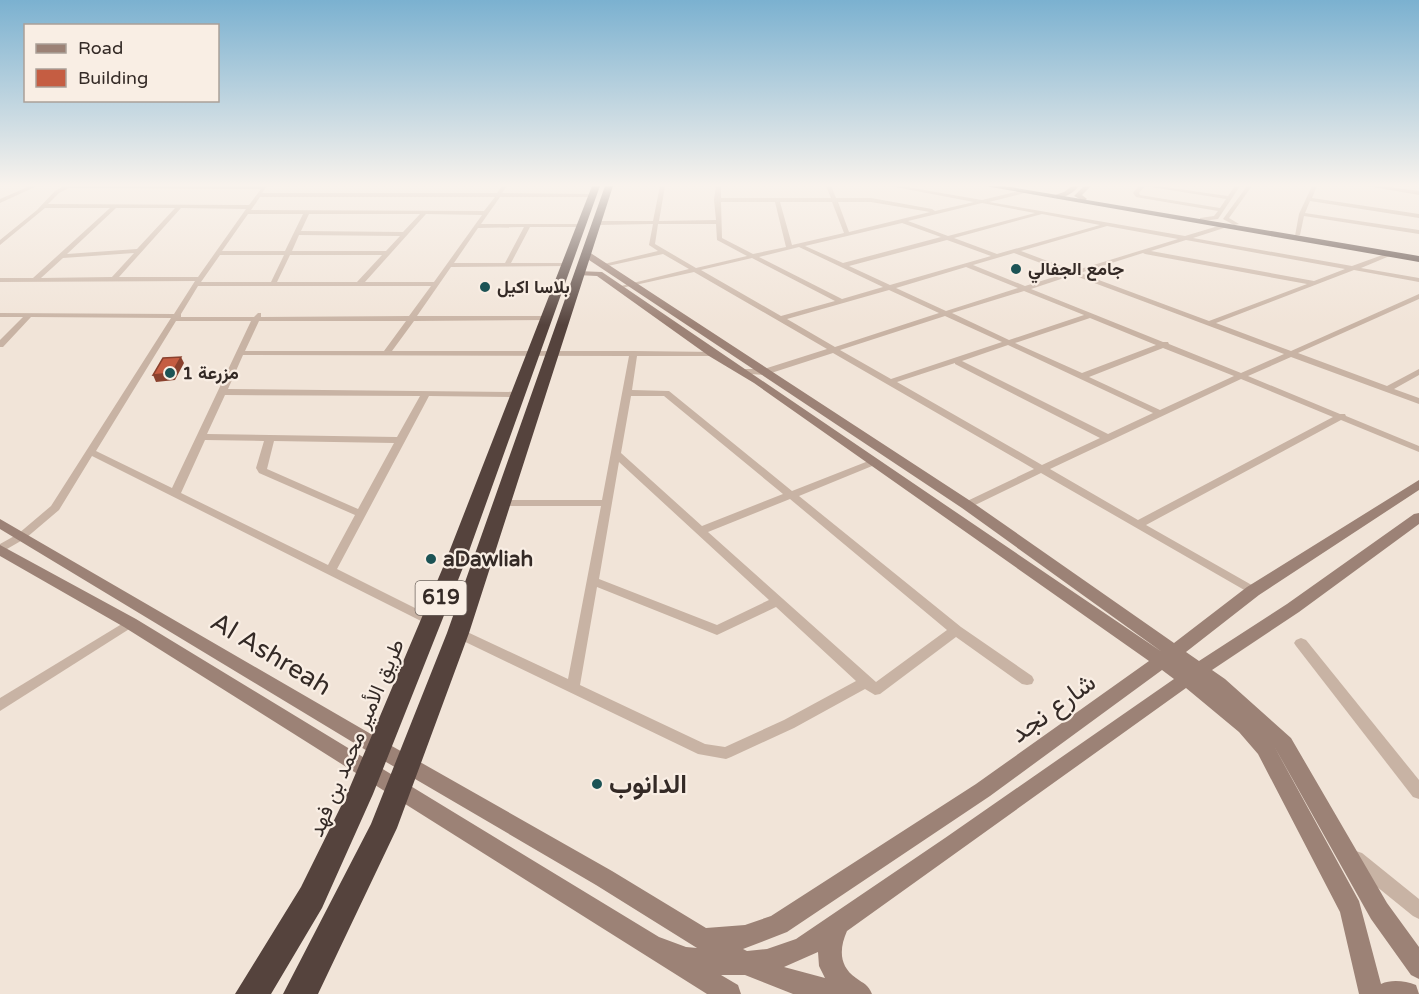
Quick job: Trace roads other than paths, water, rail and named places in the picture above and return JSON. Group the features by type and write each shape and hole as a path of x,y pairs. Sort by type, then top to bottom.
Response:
{"highway":[{"name":"طريق الأمير محمد بن فهد","path":"251,994 282,950 337,847 370,774 432,622 519,394 544,353 582,268 588,232"},
{"path":"1263,232 1419,257"},
{"path":"1283,232 1419,257"},
{"name":"طريق الأمير محمد بن فهد","path":"299,994 315,969 398,791 458,633 502,503 544,353 548,315 582,268"}],"street":[{"path":"0,243 13,232"},
{"path":"35,279 86,232"},
{"path":"114,279 156,232"},
{"path":"234,232 198,282 55,508 22,536 0,549 130,623 370,774 729,994"},
{"path":"387,353 472,232"},
{"path":"507,265 524,232"},
{"path":"654,232 652,245 1253,591"},
{"path":"719,232 719,239 840,301"},
{"path":"785,232 789,247"},
{"path":"626,286 853,232"},
{"path":"933,232 996,256"},
{"path":"844,265 968,232"},
{"path":"780,319 1078,232"},
{"path":"1154,232 1419,280"},
{"path":"742,371 765,372 946,312 1204,232"},
{"path":"273,284 297,233 405,234"},
{"path":"359,284 405,234"},
{"path":"799,245 1161,413"},
{"path":"60,256 140,250"},
{"path":"1014,251 1419,401"},
{"path":"1143,251 1316,283"},
{"path":"448,265 582,268 664,252"},
{"path":"220,253 387,253"},
{"path":"1210,323 1390,254"},
{"path":"967,265 1419,448"},
{"path":"582,268 626,286 713,354 742,371 874,462 1193,674 1265,748 1351,909 1371,994"},
{"path":"582,268 626,286 765,372 967,505 1168,657"},
{"path":"0,280 114,279 273,284 435,284"},
{"path":"967,505 1161,413 1419,296"},
{"path":"0,315 548,315"},
{"path":"0,345 29,315"},
{"path":"890,382 958,362 1091,315"},
{"path":"175,494 243,353 258,316"},
{"path":"1083,376 1165,344"},
{"path":"243,353 713,354"},
{"path":"573,688 634,353"},
{"path":"958,362 1108,438"},
{"path":"1388,389 1419,372"},
{"path":"224,392 519,394"},
{"path":"330,571 426,393"},
{"path":"627,393 666,393 956,630 1027,680"},
{"path":"1137,525 1342,416"},
{"path":"202,437 401,440"},
{"path":"270,438 261,468 263,471 361,514"},
{"path":"90,452 432,622"},
{"path":"616,454 875,690 956,630"},
{"path":"701,531 874,462"},
{"name":"شارع نجد","path":"703,937 739,939 759,934 779,924 983,790 1168,657 1253,591 1419,484"},
{"path":"502,503 607,503"},
{"path":"656,948 710,964 767,961 803,948 954,845 1193,674 1293,608 1419,517"},
{"name":"Al Ashreah","path":"0,523 747,963 803,987 842,994"},
{"path":"593,581 717,630 778,601"},
{"path":"0,705 130,623"},
{"path":"458,633 703,750 726,753 789,724 866,682"},
{"path":"1301,643 1419,792"},
{"path":"1193,674 1220,684 1284,744 1378,911 1419,967"},
{"path":"1342,847 1419,910"},
{"path":"841,920 828,947 831,967 842,983 860,994"},
{"path":"1386,994 1407,994"}],"place":[{"name":"جامع الجفالي","path":"1016,269"},
{"name":"بلاسا اكيل","path":"485,287"},
{"name":"مزرعة 1","path":"170,373"},
{"name":"aDawliah","path":"431,559"},
{"name":"الدانوب","path":"597,784"}]}
